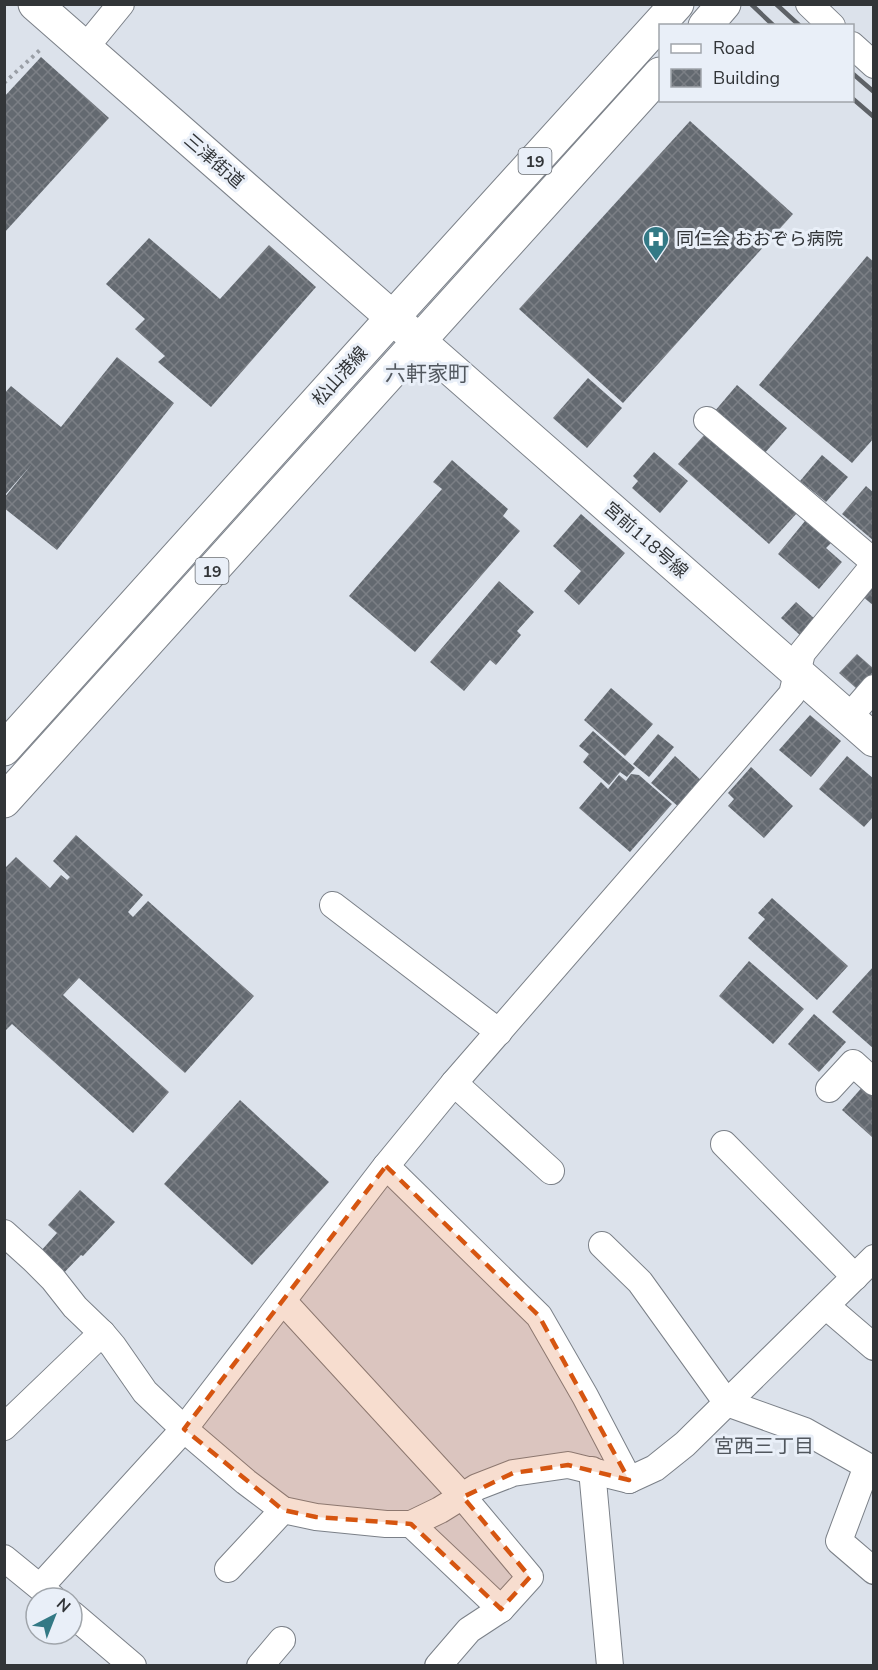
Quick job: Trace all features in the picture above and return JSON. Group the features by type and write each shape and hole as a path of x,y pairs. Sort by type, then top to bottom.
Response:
{"main road":[{"name":"三津街道","path":"35,4 419,340"},
{"name":"松山港線","path":"4,749 677,4"},
{"path":"707,24 724,4"},
{"name":"松山港線","path":"4,801 659,75"},
{"name":"宮前118号線","path":"419,340 873,740"}],"street":[{"path":"74,38 121,4"},
{"path":"809,4 830,24"},
{"path":"854,47 873,65"},
{"path":"53,1586 184,1429 386,1166 454,1083 792,694 802,653 873,564 707,420"},
{"path":"849,717 873,688"},
{"path":"333,904 499,1032"},
{"path":"829,1089 853,1063 873,1082"},
{"path":"454,1083 551,1171"},
{"path":"724,1144 855,1277"},
{"path":"386,1166 539,1316 585,1396 629,1480"},
{"path":"4,1233 46,1272 75,1307 102,1333 145,1392 184,1429 282,1510 316,1517 386,1524 411,1524 463,1497 477,1487 513,1473 568,1465 629,1480 655,1468 685,1444 873,1258"},
{"path":"602,1245 640,1282 727,1402 805,1431 867,1466 839,1542 873,1571"},
{"path":"283,1301 463,1497 530,1577 501,1609 469,1630 438,1665"},
{"path":"826,1305 873,1347"},
{"path":"4,1427 102,1333"},
{"path":"592,1470 610,1665"},
{"path":"228,1569 282,1510"},
{"path":"411,1524 501,1609"},
{"path":"7,1565 37,1586"},
{"path":"84,1624 134,1665"},
{"path":"260,1665 282,1640"}],"path":[{"path":"4,83 74,38"}],"highlighted area":[{"path":"386,1166 539,1316 629,1480 568,1465 513,1473 463,1497 530,1577 501,1609 411,1524 316,1517 283,1510 184,1429"}],"building":[{"path":"41,57 109,118 4,233 4,97"},
{"name":"同仁会 おおぞら病院","path":"690,121 793,214 623,403 519,309"},
{"path":"149,238 220,299 269,245 316,287 211,407 158,362 165,356 135,329 145,319 106,284"},
{"path":"867,256 874,262 874,438 852,463 759,385"},
{"path":"117,357 174,403 57,550 4,508 4,498 32,464 4,496 4,394 11,386 61,427"},
{"path":"588,378 622,408 587,448 553,418"},
{"path":"737,385 787,428 763,455 714,412"},
{"path":"706,433 797,513 769,544 678,464"},
{"path":"654,452 688,481 660,513 632,488 638,481 633,476"},
{"path":"822,455 848,477 826,502 800,481"},
{"path":"452,460 508,509 503,516 520,531 415,652 349,596 442,489 433,482"},
{"path":"866,486 874,493 874,541 842,514"},
{"path":"581,514 625,553 579,605 564,591 581,571 553,546"},
{"path":"805,521 831,543 826,548 842,562 819,589 778,554"},
{"path":"499,581 534,612 517,631 521,635 496,665 490,660 464,691 430,662"},
{"path":"874,582 874,606 862,596"},
{"path":"796,602 816,620 801,636 781,618"},
{"path":"857,654 874,671 857,689 839,673"},
{"path":"611,688 653,724 625,756 584,720"},
{"path":"810,715 841,741 811,777 779,750"},
{"path":"593,731 635,768 627,777 620,772 609,785 583,762 589,754 579,746"},
{"path":"658,734 674,747 649,777 633,764"},
{"path":"675,756 703,782 680,808 651,783"},
{"path":"847,756 874,779 874,816 864,827 819,789"},
{"path":"751,767 793,806 764,838 728,806 734,799 728,793"},
{"path":"631,774 639,775 672,804 630,852 579,808 601,782 608,789 619,775 626,781"},
{"path":"76,835 143,895 128,912 133,917 148,901 254,996 185,1073 79,978 63,995 169,1092 133,1133 12,1024 4,1032 4,869 16,857 50,888 61,875 67,880 70,877 53,861"},
{"path":"772,898 848,966 817,1000 748,938 765,919 758,913"},
{"path":"749,961 804,1009 773,1044 719,996"},
{"path":"874,966 874,1049 832,1012"},
{"path":"814,1014 846,1042 819,1072 788,1044"},
{"path":"865,1084 874,1092 872,1137 842,1110"},
{"path":"240,1100 329,1182 252,1265 164,1184"},
{"path":"80,1190 115,1222 59,1278 40,1252 57,1233 48,1225"}],"railway":[{"path":"751,4 772,24"},
{"path":"776,4 798,24"},
{"path":"854,75 874,92"},
{"path":"854,100 874,117"}],"place":[{"name":"同仁会 おおぞら病院","path":"656,262"}],"district":[{"name":"六軒家町","path":"427,374"},
{"name":"宮西三丁目","path":"764,1446"}]}
